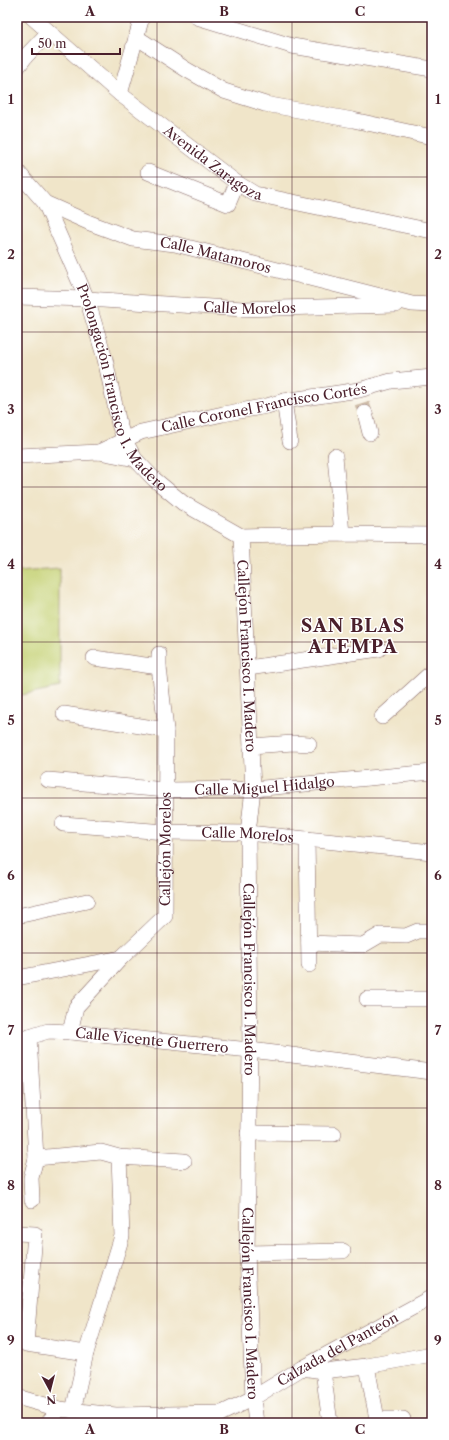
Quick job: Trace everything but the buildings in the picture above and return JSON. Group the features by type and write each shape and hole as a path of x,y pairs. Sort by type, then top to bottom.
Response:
{"street":[{"name":"Avenida Zaragoza","path":"32,17 120,94 238,183 255,194 432,231"},
{"path":"120,94 142,17"},
{"path":"196,17 292,46 432,69"},
{"path":"17,68 26,56 49,32"},
{"path":"136,37 187,70 224,91 265,104 353,120 432,137"},
{"name":"Calle Matamoros","path":"17,171 45,203 90,223 133,239 175,244 412,304 432,305"},
{"path":"148,172 228,204 238,183"},
{"name":"Prolongación Francisco I. Madero","path":"45,203 88,299 106,359 119,424 124,439 136,459 154,479 183,503 241,536"},
{"name":"Calle Morelos","path":"17,297 88,299 257,309 412,304"},
{"name":"Calle Coronel Francisco Cortés","path":"99,452 141,432 284,401 362,402 391,381 432,377"},
{"path":"284,401 290,441"},
{"path":"362,402 370,433"},
{"name":"Calle Coronel Francisco Cortés","path":"17,456 99,452 136,459"},
{"path":"335,456 342,534"},
{"path":"241,536 342,534 432,535"},
{"name":"Callejón Francisco I. Madero","path":"241,536 253,789 248,833 250,1050 247,1253 253,1398 256,1423"},
{"path":"248,668 379,649"},
{"name":"Callejón Morelos","path":"70,1032 76,1007 121,958 165,916 166,730 159,661 94,658"},
{"path":"382,717 432,672"},
{"path":"64,714 166,730"},
{"path":"251,746 293,743 309,744"},
{"name":"Calle Miguel Hidalgo","path":"48,780 166,790 253,789 432,772"},
{"name":"Calle Morelos","path":"63,824 165,832 248,833 432,852"},
{"path":"307,839 309,965"},
{"path":"17,916 87,901"},
{"path":"309,943 363,945 380,935 406,936 418,931 432,930"},
{"path":"17,978 121,958"},
{"path":"367,999 432,999"},
{"name":"Calle Vicente Guerrero","path":"23,1039 48,1030 250,1050 432,1072"},
{"path":"23,1039 36,1158 31,1178 32,1200"},
{"path":"248,1132 334,1134"},
{"path":"36,1158 101,1152 119,1157 184,1161"},
{"path":"48,1423 66,1410 86,1353 122,1236 119,1157"},
{"path":"17,1233 35,1234 26,1344 86,1353"},
{"path":"247,1253 343,1251"},
{"name":"Calzada del Panteón","path":"206,1423 222,1413 253,1398 302,1368 432,1297"},
{"path":"302,1368 323,1371 367,1366 432,1354"},
{"path":"367,1366 377,1419 403,1418"},
{"path":"323,1371 330,1423"},
{"name":"Calzada del Panteón","path":"17,1397 66,1410 116,1415 222,1413"}],"green space":[{"path":"60,568 60,687 17,696 17,571"}],"tunnel":[{"path":"362,403 365,413"}],"district":[{"name":"SAN BLAS ATEMPA","path":"353,636"}]}
